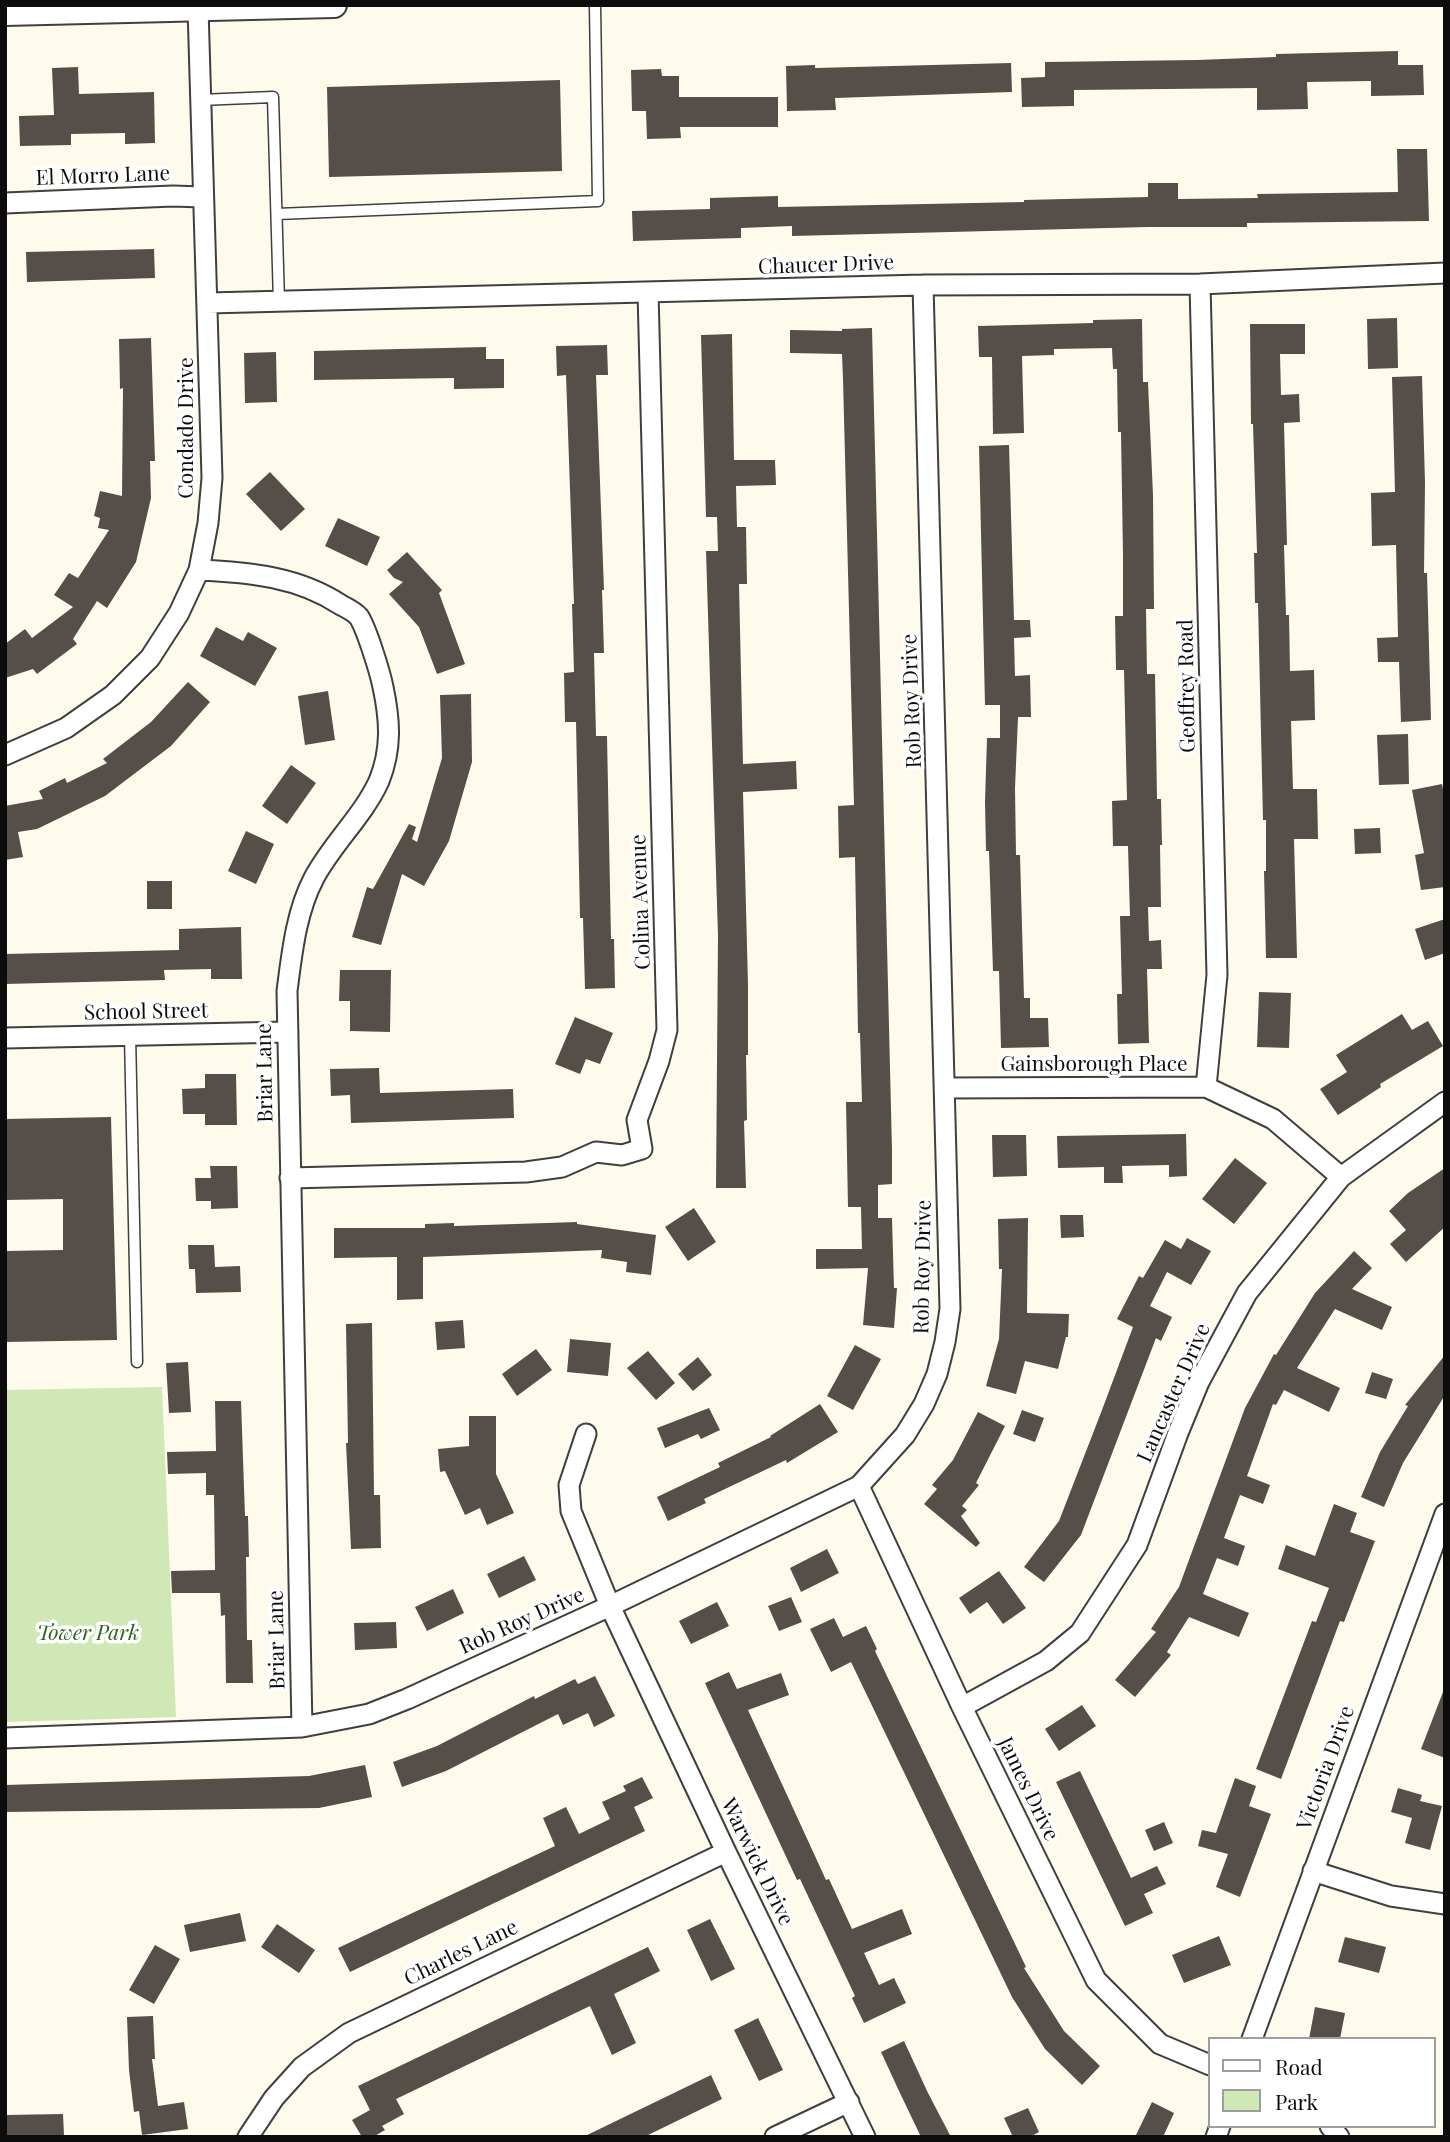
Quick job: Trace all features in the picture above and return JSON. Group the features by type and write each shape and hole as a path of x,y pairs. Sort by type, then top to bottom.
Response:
{"street":[{"path":"5,13 334,5"},
{"name":"Condado Drive","path":"5,755 66,728 113,695 150,658 179,612 199,570 208,523 212,478 198,9"},
{"name":"El Morro Lane","path":"5,203 202,197"},
{"name":"Chaucer Drive","path":"208,303 923,285 1200,284 1445,273"},
{"name":"Geoffrey Road","path":"1200,284 1217,975 1206,1087"},
{"name":"Rob Roy Drive","path":"5,1738 302,1727 369,1714 610,1606 859,1486 905,1435 925,1404 937,1374 950,1309 923,285"},
{"name":"Colina Avenue","path":"290,1178 526,1171 562,1167 596,1152 622,1155 642,1149 637,1120 659,1061 667,1030 648,292"},
{"name":"Briar Lane","path":"199,570 280,578 325,594 358,616 380,671 389,715 389,743 378,783 314,878 300,914 287,991 302,1727"},
{"name":"School Street","path":"5,1038 288,1032"},
{"name":"Gainsborough Place","path":"945,1088 1206,1087 1273,1119 1341,1177"},
{"name":"Lancaster Drive","path":"962,1707 1046,1661 1080,1633 1137,1545 1199,1382 1248,1293 1341,1177 1445,1102"},
{"name":"Warwick Drive","path":"586,1434 569,1485 571,1511 610,1606 865,2137"},
{"name":"James Drive","path":"859,1486 962,1707 1096,1980 1160,2044 1208,2064"},
{"name":"Victoria Drive","path":"1253,2037 1445,1514"},
{"name":"Charles Lane","path":"248,2137 274,2098 302,2067 349,2033 726,1852"},
{"path":"1313,1871 1391,1896 1445,1905"},
{"path":"775,2137 849,2102"}],"lane":[{"path":"276,214 598,201 595,5"},
{"path":"200,100 273,97 279,302"},
{"path":"130,1035 137,1362"}],"green space":[{"name":"Tower Park","path":"162,1387 176,1717 5,1722 5,1390"}],"building":[{"path":"1398,51 1398,65 1423,65 1424,95 1371,96 1371,81 1307,82 1308,109 1257,110 1257,88 1074,90 1074,106 1022,107 1021,78 1045,77 1045,62 1197,60 1276,57 1276,54"},
{"path":"1011,63 1012,92 835,98 836,110 787,111 786,66 815,65 815,68"},
{"path":"78,67 79,94 154,92 155,143 125,144 125,133 71,134 71,145 20,146 19,116 54,115 52,68"},
{"path":"661,69 662,76 679,76 679,97 778,97 778,127 680,127 681,138 647,139 646,111 632,111 631,70"},
{"path":"560,80 562,171 329,177 327,87"},
{"path":"1397,149 1427,149 1429,221 1247,223 1247,227 792,236 792,226 741,228 741,238 633,241 632,211 710,209 710,198 778,196 778,207 1024,202 1148,197 1148,183 1178,183 1178,199 1258,198 1257,194 1398,192"},
{"path":"154,249 155,278 27,282 26,252"},
{"path":"1397,318 1398,368 1368,369 1367,319"},
{"path":"1142,319 1143,382 1148,382 1153,495 1154,609 1146,609 1147,674 1155,674 1157,799 1161,799 1162,845 1161,907 1148,907 1149,941 1161,940 1162,969 1147,969 1149,1043 1118,1044 1117,994 1122,994 1120,916 1130,916 1128,846 1113,846 1112,801 1127,800 1124,670 1116,670 1115,616 1123,616 1121,432 1118,432 1117,369 1113,369 1112,348 1054,349 1054,355 1022,356 1024,433 993,434 992,357 979,357 978,326"},
{"path":"1250,324 1305,324 1305,354 1280,354 1281,395 1299,394 1300,422 1284,423 1287,545 1284,545 1290,671 1314,670 1315,720 1291,721 1293,789 1317,789 1318,839 1294,839 1297,958 1266,958 1266,820 1263,820 1258,603 1255,603 1254,553 1257,553"},
{"path":"872,328 892,1150 892,1184 878,1185 878,1218 892,1218 894,1288 897,1288 894,1328 863,1325 868,1268 816,1269 816,1249 862,1249 861,1207 848,1207 846,1102 862,1102 855,857 839,858 838,806 854,805 843,379 842,354 790,353 790,330 842,331"},
{"path":"732,334 734,460 775,460 776,485 736,486 737,527 746,527 747,584 739,584 743,764 796,761 797,789 743,792 748,985 747,1120 744,1121 746,1188 716,1188 718,936 706,551 718,551 717,517 706,517 701,335"},
{"path":"151,338 155,461 150,461 151,498 136,562 107,608 97,601 73,639 77,644 37,674 33,669 5,678 5,644 25,629 32,638 73,607 54,595 69,573 78,578 109,530 98,528 100,518 94,516 100,491 122,496 123,388 120,389 119,339"},
{"path":"607,345 608,375 596,375 604,653 594,653 596,736 607,736 611,939 614,939 615,988 585,989 583,918 580,918 576,722 565,722 564,673 574,672 566,375 557,376 556,346"},
{"path":"486,347 486,359 504,359 504,388 454,389 454,378 314,380 314,351"},
{"path":"276,352 277,402 245,403 244,353"},
{"path":"1422,376 1424,573 1427,573 1431,720 1401,722 1399,662 1378,662 1377,638 1398,637 1396,545 1372,546 1371,493 1395,492 1392,377"},
{"path":"1009,445 1014,620 1030,620 1031,637 1014,638 1015,676 1030,675 1031,717 1018,717 1015,788 1016,855 1020,855 1024,998 1030,998 1030,1018 1048,1018 1049,1047 1001,1048 999,971 993,971 985,802 987,738 1000,738 1000,705 985,705 979,446"},
{"path":"270,472 305,509 281,531 246,494"},
{"path":"338,518 380,537 367,566 325,546"},
{"path":"407,552 442,590 439,593 465,664 437,674 419,627 389,594 403,582 394,578 387,570"},
{"path":"216,627 243,641 248,632 277,648 255,686 200,656"},
{"path":"188,682 210,702 171,746 105,796 37,829 18,832 23,857 5,860 5,806 43,799 39,791 65,778 67,783 107,763 103,759 151,722"},
{"path":"328,691 335,740 305,745 298,696"},
{"path":"471,694 472,762 449,841 424,886 402,874 381,945 352,937 367,887 373,889 409,824 416,827 412,839 417,842 442,758 440,695"},
{"path":"1408,734 1409,784 1379,785 1377,735"},
{"path":"291,765 316,783 287,824 262,806"},
{"path":"1442,784 1445,799 1445,887 1421,890 1415,855 1424,853 1412,790"},
{"path":"1380,828 1381,853 1355,854 1354,829"},
{"path":"246,831 274,844 256,884 228,871"},
{"path":"147,881 172,881 172,909 147,909"},
{"path":"1445,919 1445,953 1425,960 1415,929"},
{"path":"241,927 242,979 211,979 211,969 164,970 165,980 5,984 5,954 179,950 179,929"},
{"path":"340,970 391,970 390,1032 350,1031 350,1001 339,1001"},
{"path":"1259,992 1291,993 1289,1048 1257,1047"},
{"path":"1402,1014 1412,1030 1428,1021 1443,1046 1380,1084 1381,1087 1338,1115 1320,1089 1347,1072 1336,1055"},
{"path":"575,1017 613,1033 600,1064 586,1059 580,1074 555,1064"},
{"path":"379,1068 380,1093 513,1089 514,1118 351,1123 350,1095 331,1096 330,1069"},
{"path":"205,1074 236,1074 237,1125 205,1125 205,1114 183,1114 182,1089 205,1088"},
{"path":"111,1117 117,1340 5,1342 5,1251 63,1250 63,1199 5,1200 5,1119"},
{"path":"1186,1134 1187,1176 1169,1177 1169,1165 1122,1166 1123,1183 1104,1183 1104,1167 1058,1168 1057,1136"},
{"path":"992,1135 1026,1135 1027,1176 993,1177"},
{"path":"1235,1158 1267,1183 1234,1224 1202,1199"},
{"path":"210,1166 237,1166 238,1208 211,1209 211,1201 196,1201 195,1178 211,1178"},
{"path":"1445,1168 1445,1227 1406,1262 1390,1244 1406,1230 1389,1211 1408,1193"},
{"path":"694,1208 716,1242 688,1261 665,1227"},
{"path":"1060,1215 1083,1215 1084,1237 1061,1238"},
{"path":"1028,1218 1027,1313 1069,1314 1068,1337 1058,1369 1025,1361 1016,1394 986,1386 999,1339 1002,1269 999,1269 998,1219"},
{"path":"577,1222 656,1235 651,1275 626,1272 627,1262 601,1258 602,1250 423,1257 423,1299 397,1300 397,1257 334,1258 334,1228 425,1228 425,1224 454,1223 454,1226"},
{"path":"1187,1238 1211,1251 1191,1285 1167,1272 1150,1306 1172,1317 1161,1341 1156,1338 1081,1535 1044,1582 1024,1567 1059,1521 1102,1410 1133,1327 1117,1319 1139,1276 1143,1278 1165,1240 1181,1249"},
{"path":"188,1245 214,1245 215,1267 240,1266 241,1292 196,1293 195,1269 189,1269"},
{"path":"1354,1251 1372,1268 1352,1289 1392,1307 1382,1330 1335,1309 1297,1368 1340,1388 1329,1412 1284,1390 1276,1405 1273,1404 1247,1476 1270,1485 1263,1504 1240,1495 1224,1538 1245,1546 1238,1566 1217,1558 1203,1594 1249,1613 1239,1637 1189,1617 1167,1652 1171,1655 1135,1697 1115,1680 1156,1632 1151,1629 1179,1587 1245,1408 1274,1354 1276,1355 1315,1293"},
{"path":"463,1320 465,1348 437,1350 435,1322"},
{"path":"372,1323 374,1495 380,1495 381,1548 351,1549 346,1443 346,1324"},
{"path":"570,1339 611,1343 608,1376 567,1372"},
{"path":"855,1345 881,1359 853,1410 827,1396"},
{"path":"536,1349 552,1370 517,1396 502,1374"},
{"path":"648,1351 675,1383 656,1400 627,1368"},
{"path":"1445,1355 1445,1395 1403,1463 1384,1507 1361,1497 1380,1452 1408,1406 1405,1405"},
{"path":"698,1357 712,1375 693,1391 678,1374"},
{"path":"188,1362 191,1412 169,1413 166,1363"},
{"path":"1372,1372 1393,1379 1386,1399 1365,1393"},
{"path":"215,1401 241,1401 245,1516 248,1516 247,1640 252,1640 253,1683 226,1683 225,1615 221,1616 220,1593 172,1593 171,1571 215,1570 214,1495 206,1495 206,1473 168,1474 167,1452 216,1451"},
{"path":"820,1404 838,1432 787,1463 786,1460 704,1499 706,1503 668,1521 657,1497 720,1467 718,1463 771,1437"},
{"path":"709,1408 720,1430 701,1439 698,1434 665,1448 657,1428"},
{"path":"1022,1410 1044,1418 1035,1442 1013,1434"},
{"path":"978,1412 1005,1426 976,1483 979,1485 962,1506 967,1510 961,1516 980,1543 976,1547 924,1504 937,1489 932,1485 953,1460"},
{"path":"469,1416 496,1416 496,1474 514,1513 487,1525 480,1508 465,1515 445,1471 440,1472 438,1449 469,1446"},
{"path":"1334,1504 1357,1513 1350,1532 1375,1541 1344,1622 1340,1621 1281,1779 1256,1769 1312,1621 1316,1622 1329,1588 1278,1569 1286,1545 1315,1556"},
{"path":"827,1549 839,1573 801,1592 790,1568"},
{"path":"524,1556 536,1580 499,1598 487,1574"},
{"path":"999,1571 1026,1608 1003,1624 987,1602 970,1614 959,1598"},
{"path":"453,1589 464,1613 427,1631 415,1607"},
{"path":"791,1597 802,1622 779,1631 768,1606"},
{"path":"717,1602 729,1626 691,1644 679,1621"},
{"path":"834,1618 843,1637 866,1626 877,1649 875,1651 1026,1967 1024,1968 1064,2031 1100,2066 1082,2085 1045,2049 1012,1997 851,1662 831,1672 810,1629"},
{"path":"396,1622 397,1648 355,1650 354,1623"},
{"path":"729,1672 737,1689 781,1673 789,1695 748,1710 826,1880 829,1879 852,1929 902,1909 912,1934 864,1953 879,1985 894,1978 906,2003 864,2023 852,1998 855,1996 800,1879 797,1880 705,1683"},
{"path":"595,1676 615,1716 594,1727 588,1713 563,1725 558,1714 446,1771 402,1787 393,1762 437,1746 534,1696 535,1699 575,1679 578,1684"},
{"path":"1445,1692 1445,1758 1421,1749"},
{"path":"1082,1705 1096,1726 1059,1751 1045,1729"},
{"path":"365,1765 372,1797 319,1808 5,1812 5,1785 309,1776"},
{"path":"1080,1771 1131,1878 1157,1866 1166,1884 1144,1894 1153,1913 1125,1926 1056,1782"},
{"path":"642,1777 653,1798 634,1807 645,1831 350,1972 338,1948 555,1846 543,1818 566,1807 579,1834 610,1819 602,1802 626,1791 623,1786"},
{"path":"1235,1778 1256,1786 1249,1806 1271,1814 1240,1897 1216,1887 1228,1854 1198,1846 1202,1830 1216,1833"},
{"path":"1398,1788 1422,1795 1420,1801 1442,1806 1430,1850 1405,1843 1412,1818 1391,1812"},
{"path":"1164,1822 1173,1843 1154,1851 1145,1830"},
{"path":"240,1913 246,1941 190,1952 184,1925"},
{"path":"710,1919 735,1969 711,1981 687,1930"},
{"path":"277,1924 315,1950 299,1973 261,1947"},
{"path":"1219,1936 1231,1965 1184,1983 1172,1955"},
{"path":"1345,1937 1386,1947 1379,1973 1338,1962"},
{"path":"155,1945 180,1959 154,2004 129,1990"},
{"path":"648,1947 660,1971 614,1994 636,2043 612,2055 590,2006 396,2099 404,2114 382,2126 385,2130 373,2137 362,2137 352,2120 370,2110 358,2086"},
{"path":"1315,2007 1345,2013 1340,2037 1309,2037"},
{"path":"153,2016 155,2059 152,2059 158,2106 184,2102 188,2129 142,2135 139,2111 134,2112 127,2017"},
{"path":"758,2018 783,2070 759,2081 734,2030"},
{"path":"904,2041 951,2137 921,2137 881,2052"},
{"path":"711,2075 722,2099 644,2137 583,2137"},
{"path":"1152,2102 1174,2113 1163,2137 1135,2137"},
{"path":"1028,2108 1039,2132 1030,2137 1013,2137 1004,2118"},
{"path":"63,2114 64,2135 5,2137 5,2115"}]}
